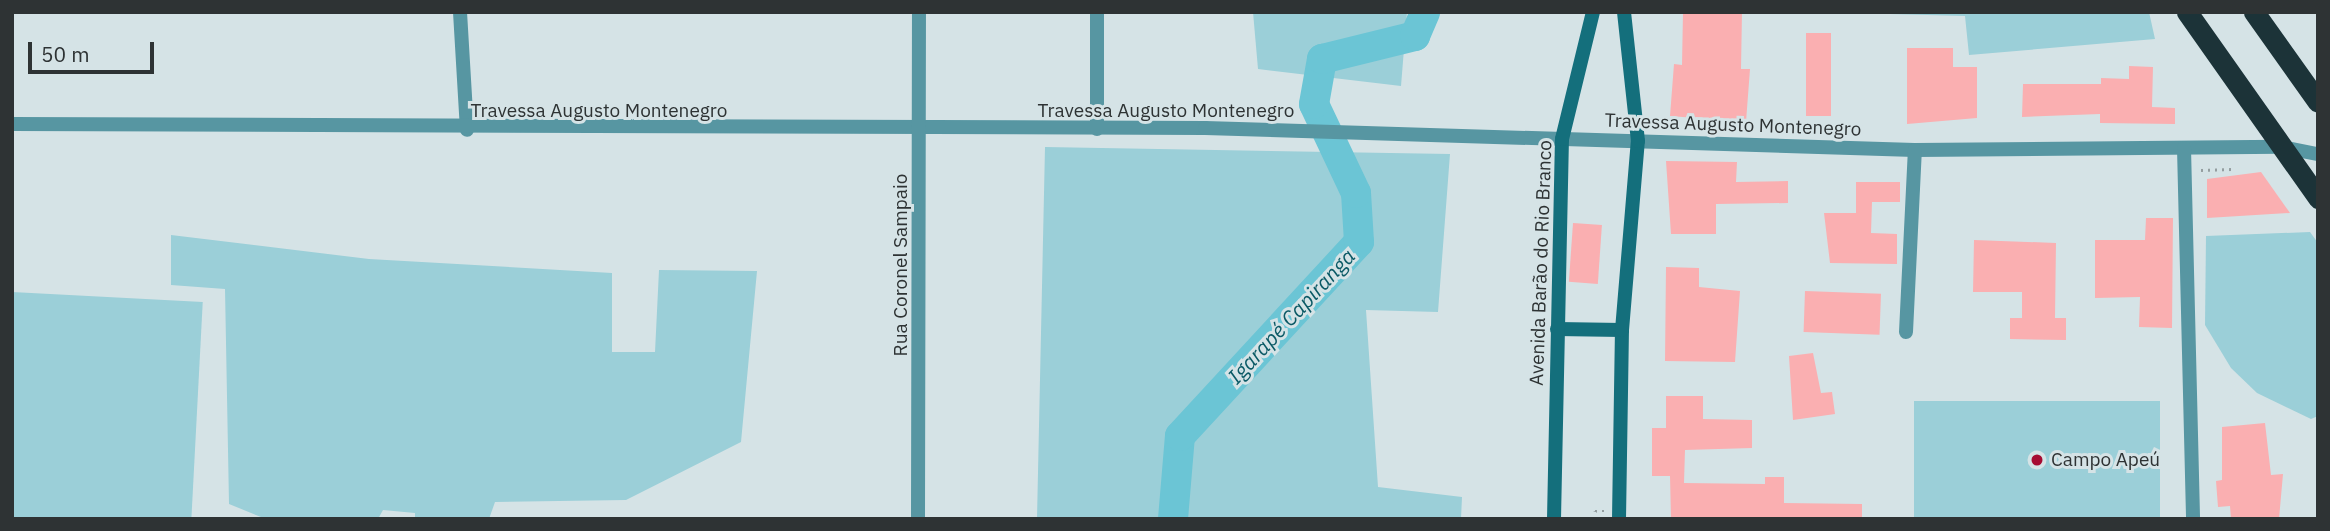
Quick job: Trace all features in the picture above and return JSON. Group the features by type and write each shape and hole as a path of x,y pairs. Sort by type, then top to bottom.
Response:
{"highway":[{"path":"2187,12 2318,198"},
{"path":"2254,12 2318,102"}],"main road":[{"name":"Avenida Barão do Rio Branco","path":"1554,519 1562,139 1593,12"},
{"path":"1619,519 1622,330 1638,141 1623,12"},
{"path":"1558,328 1622,330"}],"street":[{"path":"460,12 467,130"},
{"name":"Rua Coronel Sampaio","path":"918,519 921,131 919,12"},
{"path":"1097,12 1097,129"},
{"name":"Travessa Augusto Montenegro","path":"12,124 467,130 1297,131 1915,150 2281,146 2318,154"},
{"path":"2185,148 2193,519"},
{"path":"1906,332 1915,150"}],"path":[{"path":"2185,170 2232,169"}],"shaded area":[{"path":"1253,12 1407,12 1401,86 1258,69"},
{"path":"1814,12 2149,12 2155,39 1969,55 1965,16"},
{"path":"1045,147 1450,154 1438,312 1366,310 1378,487 1462,497 1461,519 1037,519"},
{"path":"2310,232 2318,243 2318,416 2311,419 2257,393 2231,368 2205,325 2206,236"},
{"path":"171,235 369,259 612,273 612,352 655,352 659,270 757,271 741,442 626,500 495,502 489,519 415,519 415,513 383,510 378,519 266,519 229,504 225,289 171,285"},
{"path":"12,292 203,302 191,519 12,519"},
{"name":"Campo Apeú","path":"1914,401 2160,401 2160,519 1914,519"}],"building":[{"path":"1683,12 1742,12 1741,69 1750,69 1746,122 1670,116 1674,64 1682,65"},
{"path":"1806,33 1831,33 1831,116 1806,116"},
{"path":"1907,48 1953,48 1953,67 1977,67 1977,118 1907,124"},
{"path":"2129,66 2153,67 2152,107 2175,108 2175,124 2100,123 2100,114 2022,117 2023,84 2101,84 2101,78 2129,79"},
{"path":"1666,161 1737,162 1736,182 1788,181 1788,203 1716,204 1716,234 1671,234"},
{"path":"2261,172 2290,213 2207,218 2207,179"},
{"path":"1856,182 1900,182 1900,202 1872,202 1871,233 1897,234 1897,264 1830,263 1824,213 1856,213"},
{"path":"2146,218 2173,218 2172,328 2139,327 2140,297 2095,298 2095,240 2145,240"},
{"path":"1573,223 1602,225 1598,284 1569,282"},
{"path":"1974,240 2056,243 2055,318 2066,318 2066,340 2010,339 2010,318 2022,318 2022,292 1973,292"},
{"path":"1666,267 1699,268 1699,287 1740,291 1735,362 1665,361"},
{"path":"1805,291 1881,294 1880,335 1804,332"},
{"path":"1813,353 1821,393 1832,392 1835,414 1793,420 1789,356"},
{"path":"1666,396 1703,396 1703,419 1752,420 1752,448 1685,450 1684,483 1765,484 1765,477 1784,477 1784,503 1862,504 1862,519 1671,519 1670,476 1652,476 1652,428 1666,428"},
{"path":"2265,423 2271,475 2283,474 2279,519 2231,519 2230,506 2218,507 2216,481 2222,480 2222,427"}],"waterway":[{"name":"Igarapé Capiranga","path":"1173,519 1180,436 1359,242 1356,193 1314,104 1322,59 1415,36 1425,12"}],"place":[{"name":"Campo Apeú","path":"2037,460"}]}
